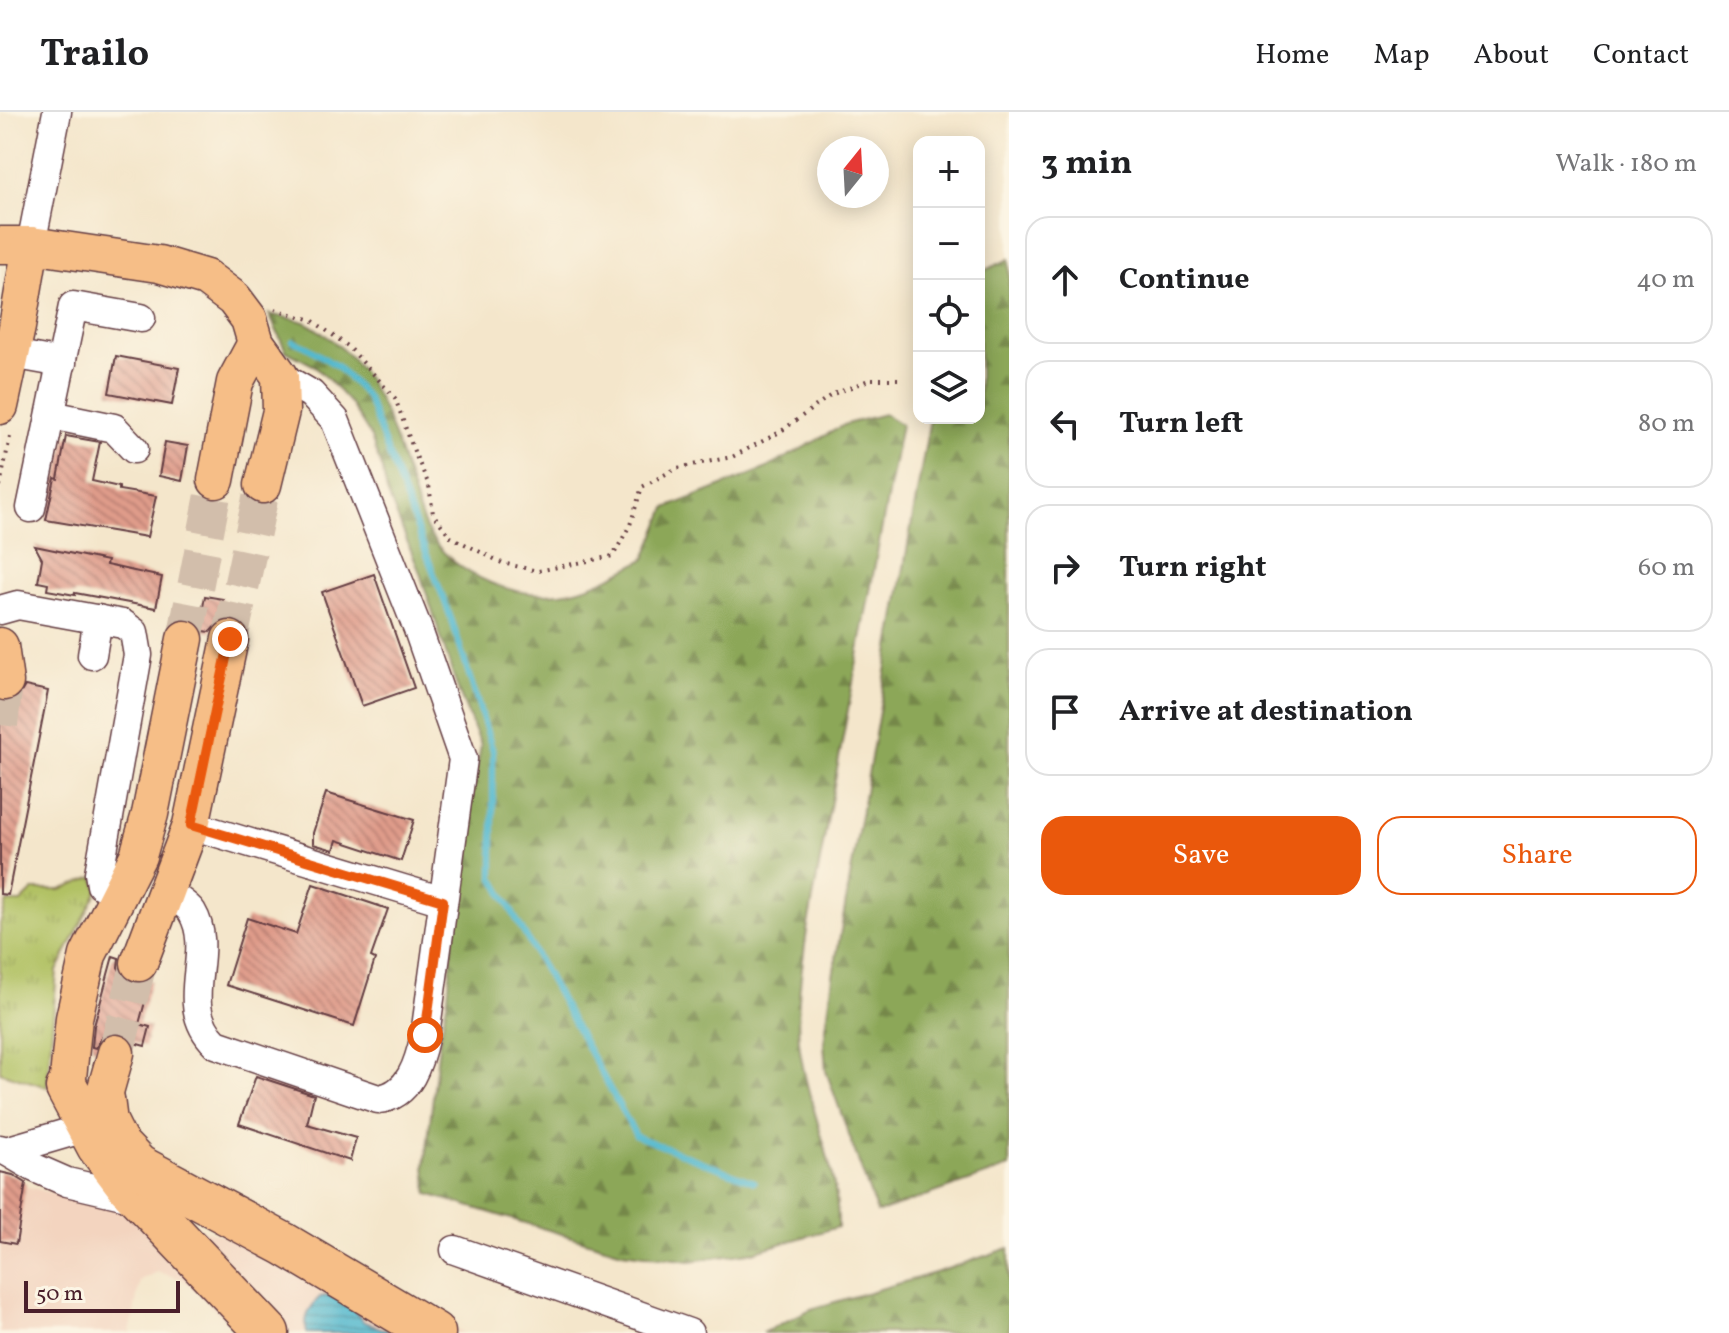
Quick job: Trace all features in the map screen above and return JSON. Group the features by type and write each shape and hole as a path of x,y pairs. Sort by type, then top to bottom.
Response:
{"highway":[{"path":"86,1105 98,1146 140,1199 268,1333"},
{"path":"86,1105 106,1122 117,1144 138,1166 284,1244 434,1333"}],"main road":[{"path":"0,406 12,354 16,245 159,264 206,278 246,320 280,376 281,411 263,485"},
{"path":"216,480 246,320"},
{"path":"86,1105 74,1018 88,955 138,856 150,814 185,639"},
{"path":"139,963 191,825 230,639"},
{"path":"0,646 5,682"},
{"path":"86,1105 116,1053"}],"street":[{"path":"16,245 57,112"},
{"path":"31,508 73,306 141,318"},
{"path":"12,354 62,363"},
{"path":"167,892 191,910 198,930 197,1012 216,1044 378,1099 390,1098 405,1087 419,1058 425,1035 462,771 459,743 335,420 311,394 280,376"},
{"path":"51,415 114,428 134,449"},
{"path":"0,610 18,605 123,624 134,632 138,655 99,873 101,885"},
{"path":"92,655 98,619"},
{"path":"191,825 443,901"},
{"path":"3,1150 86,1105"},
{"path":"3,1150 67,1182 140,1199"},
{"path":"455,1250 689,1333"}],"path":[{"path":"246,320 312,320 349,347 395,398 429,485 433,514 451,537 502,563 538,571 613,556 630,525 642,487 677,468 732,457 780,432 831,395 871,379 900,379"}],"shaded area":[{"path":"0,1180 331,1262 464,1333 239,1333 183,1279 157,1272 140,1280 130,1333 0,1333"}],"green space":[{"path":"1009,259 1009,1167 877,1213 826,1071 824,1043 929,424 985,424 985,270"},
{"path":"269,314 310,325 342,349 357,365 379,400 422,520 440,548 472,574 491,583 531,593 572,591 645,559 666,508 765,469 846,424 884,414 901,424 801,972 798,1027 802,1064 828,1157 838,1227 749,1253 690,1261 622,1252 428,1194 425,1166 439,1044 448,997 459,870 481,745 459,693 419,570 387,492 370,435 350,403 327,378 313,365 286,351"},
{"path":"94,877 98,890 57,971 47,1087 0,1072 0,924 7,902 21,902 33,890 61,890"},
{"path":"1009,1248 1009,1333 762,1333 811,1309"}],"water":[{"path":"330,1295 350,1304 364,1322 394,1333 307,1333 310,1309 320,1297"}],"building":[{"path":"116,356 179,368 172,405 109,393"},
{"path":"66,436 100,442 92,481 119,487 119,490 156,496 147,537 46,520"},
{"path":"165,442 188,446 182,481 159,476"},
{"path":"35,546 107,561 106,565 162,577 156,608 47,590 48,584 38,582 42,559"},
{"path":"374,574 414,688 362,706 322,592"},
{"path":"205,596 223,599 219,622 210,632 204,631 200,624"},
{"path":"25,686 48,691 8,895 0,894 0,702 9,703 17,699"},
{"path":"326,793 414,820 401,861 337,840 334,850 313,844 313,833"},
{"path":"313,884 388,909 371,957 375,959 354,1026 226,985 247,918 296,934"},
{"path":"113,956 119,958 118,967 122,976 131,982 142,984 151,980 139,1024 150,1027 145,1046 134,1043 122,1033 112,1033 102,1037 96,1048 92,1047 94,1026"},
{"path":"256,1076 314,1095 307,1124 356,1138 350,1161 239,1124"},
{"path":"0,1172 26,1183 16,1244 0,1241"}],"waterway":[{"path":"293,341 338,367 367,397 452,621 493,751 493,877 636,1136 754,1182"}],"tunnel":[{"path":"185,639 216,480"},
{"path":"230,639 263,485"},
{"path":"0,725 5,682"},
{"path":"116,1053 139,963"}],"route":[{"path":"230,639 191,825 443,901 425,1035"}]}
